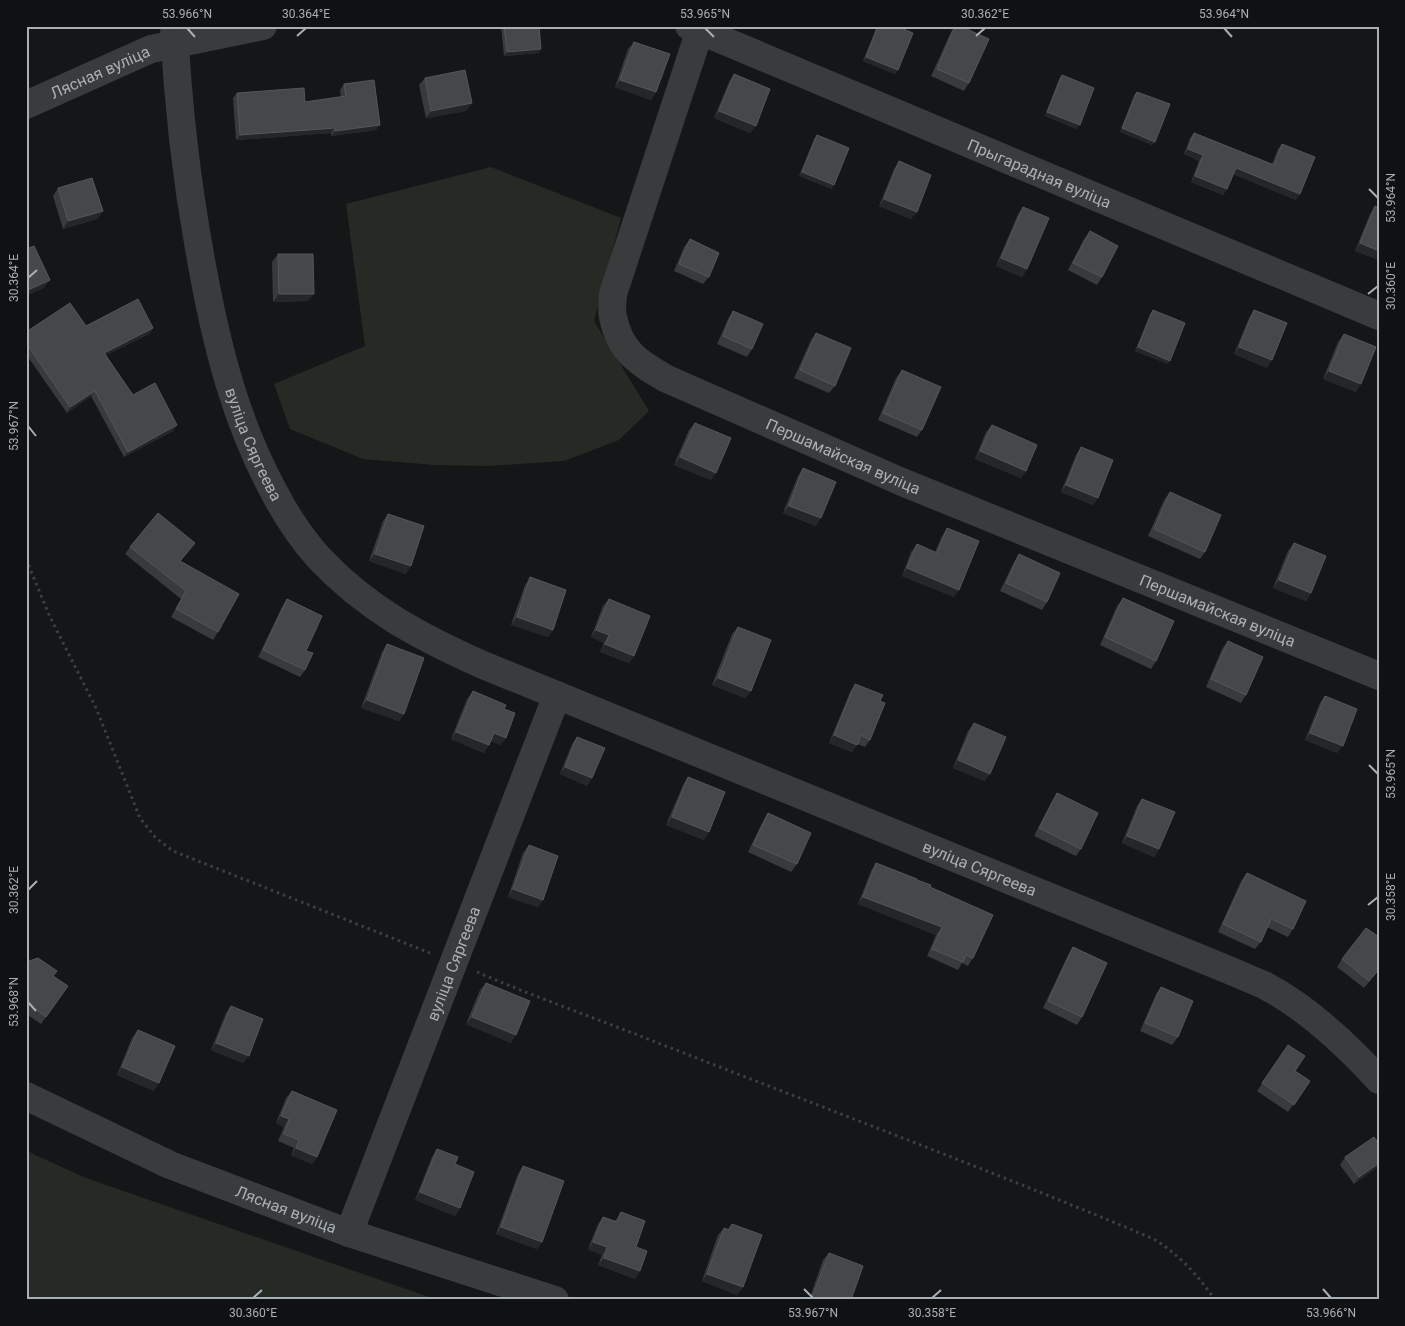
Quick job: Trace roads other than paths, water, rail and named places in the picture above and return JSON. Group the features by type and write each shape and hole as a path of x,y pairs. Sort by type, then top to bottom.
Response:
{"street":[{"path":"174,36 263,26"},
{"name":"Прыгарадная вуліца","path":"694,28 1379,316"},
{"name":"Першамайская вуліца","path":"694,28 613,294 612,316 619,336 629,353 644,366 667,379 893,478 1379,676"},
{"name":"Лясная вуліца","path":"26,105 151,49 174,36"},
{"name":"вуліца Сяргеева","path":"174,36 187,178 196,236 213,325 237,409 262,470 279,501 295,527 318,556 343,582 407,628 442,647 483,665 1264,986 1300,1008 1325,1028 1359,1058 1379,1080"},
{"name":"вуліца Сяргеева","path":"349,1233 557,695"},
{"name":"Лясная вуліца","path":"26,1096 170,1165 349,1233 555,1300"}]}
